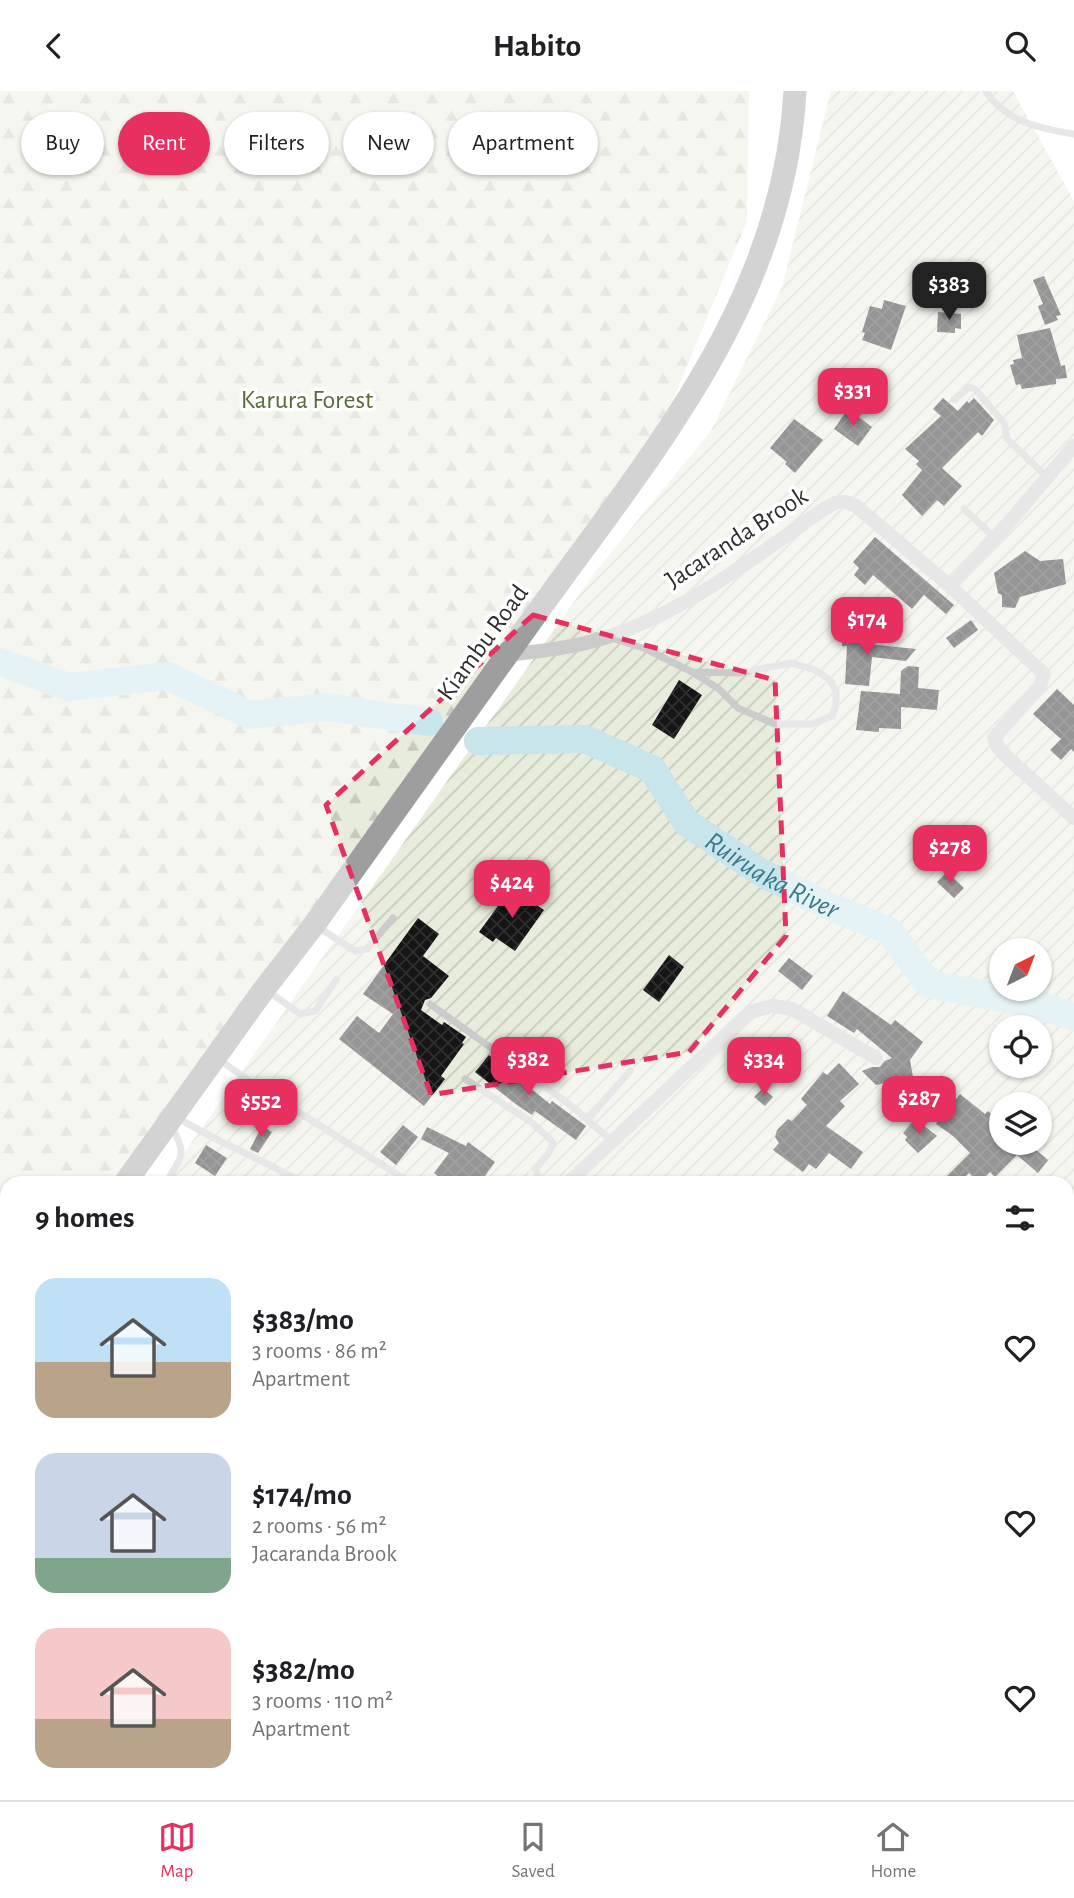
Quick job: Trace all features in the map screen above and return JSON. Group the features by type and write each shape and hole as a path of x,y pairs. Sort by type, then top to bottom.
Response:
{"highway":[{"name":"Kiambu Road","path":"130,1176 215,1056 314,925 687,401 732,325 769,234 794,120 796,91"}],"street":[{"path":"950,586 1074,446"},
{"name":"Jacaranda Brook","path":"506,655 570,647 607,637 672,608 723,581 824,509 835,502 845,500 856,506 950,586 1044,674 1040,686 995,738 997,746 1006,756 1074,818"},
{"path":"575,1176 750,1012 772,1006 792,1009 876,1058"}],"lane":[{"path":"986,91 993,103 1007,115 1054,131 1074,134"},
{"path":"954,400 968,387 975,389 1004,423 1007,439 1047,477"},
{"path":"964,509 995,537"},
{"path":"607,637 644,648 692,672 719,689 738,708 775,724 812,724 832,716 836,706 836,691 830,680 815,670 792,663 739,673 692,672"},
{"path":"314,925 355,951 367,949 393,918"},
{"path":"265,988 300,1014 315,1011 336,980"},
{"path":"430,1004 588,1119 612,1141"},
{"path":"215,1056 265,1091 400,1176"},
{"path":"541,1084 561,1061"},
{"path":"588,1119 630,1071"},
{"path":"465,1079 531,1122 551,1140 553,1144 548,1154 536,1168 538,1176"},
{"path":"170,1176 183,1149 171,1118"},
{"path":"171,1118 292,1176"}],"highlighted area":[{"path":"533,615 775,680 786,936 689,1052 431,1095 326,805"}],"green space":[{"name":"Karura Forest","path":"0,91 749,91 747,221 654,446 125,1176 0,1176"},
{"path":"831,91 1013,91 1074,201 1074,1176 168,1176 595,572 711,431 782,287"}],"building":[{"path":"1044,276 1061,315 1056,316 1058,320 1045,325 1038,306 1043,304 1033,280"},
{"path":"884,300 906,306 891,350 862,340 870,306 882,309"},
{"path":"938,312 961,314 961,329 955,328 955,333 937,332"},
{"path":"1050,328 1061,366 1065,365 1067,378 1056,379 1056,384 1022,389 1020,384 1016,385 1010,365 1014,364 1013,360 1022,358 1017,335"},
{"path":"943,398 958,411 974,398 994,420 982,436 978,432 942,468 962,486 944,506 937,500 922,516 902,495 922,470 916,464 919,461 905,449 941,416 933,409"},
{"path":"848,409 872,427 858,446 834,429"},
{"path":"794,419 823,440 795,473 785,464 787,462 770,448"},
{"path":"875,537 954,605 946,614 924,595 912,609 873,575 865,585 854,575 859,568 853,562"},
{"path":"1025,551 1040,561 1063,559 1066,584 1020,597 1015,608 1002,607 1002,595 998,593 994,573"},
{"path":"971,620 978,630 954,648 946,638"},
{"path":"843,628 859,628 858,643 916,649 906,661 872,657 869,686 845,684 847,646 842,646"},
{"path":"908,666 919,667 918,688 939,690 937,710 901,707 901,729 879,728 879,732 856,730 861,691 900,694 901,671"},
{"path":"679,680 702,695 674,739 652,725"},
{"path":"1057,689 1074,705 1074,752 1071,749 1061,760 1050,750 1061,739 1033,714"},
{"path":"947,872 964,888 954,898 937,882"},
{"path":"511,888 544,910 515,951 496,938 493,942 479,932"},
{"path":"418,918 439,934 423,956 449,976 431,998 425,1000 421,1010 466,1037 441,1076 445,1079 424,1106 339,1039 357,1016 379,1033 393,1014 363,994"},
{"path":"669,955 684,967 659,1002 643,990"},
{"path":"789,958 813,976 802,990 778,971"},
{"path":"843,991 891,1025 895,1020 923,1042 910,1060 913,1077 876,1085 862,1071 880,1067 892,1058 857,1029 854,1033 827,1016"},
{"path":"489,1055 550,1104 552,1101 586,1126 576,1140 535,1111 532,1115 517,1105 475,1072"},
{"path":"839,1063 859,1084 840,1101 845,1106 826,1126 863,1152 851,1169 829,1153 816,1169 809,1164 803,1172 773,1150 779,1143 775,1137 777,1130 788,1119 792,1121 807,1105 801,1099 823,1072 827,1075"},
{"path":"763,1088 773,1097 765,1106 754,1097"},
{"path":"960,1094 985,1114 989,1112 989,1155 1017,1155 996,1176 990,1172 986,1176 972,1176 969,1173 966,1176 947,1176 970,1153 936,1124"},
{"path":"915,1119 937,1136 918,1153 905,1140 907,1137 903,1133"},
{"path":"403,1125 418,1137 396,1165 380,1152"},
{"path":"262,1126 272,1132 258,1153 250,1149"},
{"path":"427,1127 466,1146 468,1142 495,1162 485,1176 438,1176 434,1173 449,1153 421,1139"},
{"path":"206,1145 227,1158 215,1176 195,1163"},
{"path":"1017,1155 1042,1155 1048,1160 1038,1173"}],"waterway":[{"name":"Ruiruaka River","path":"0,662 68,687 168,676 250,715 326,707 429,722"},
{"name":"Ruiruaka River","path":"478,741 585,739 652,769 687,823 762,873 824,904 889,931 929,984 1043,1006 1074,1017"}]}
